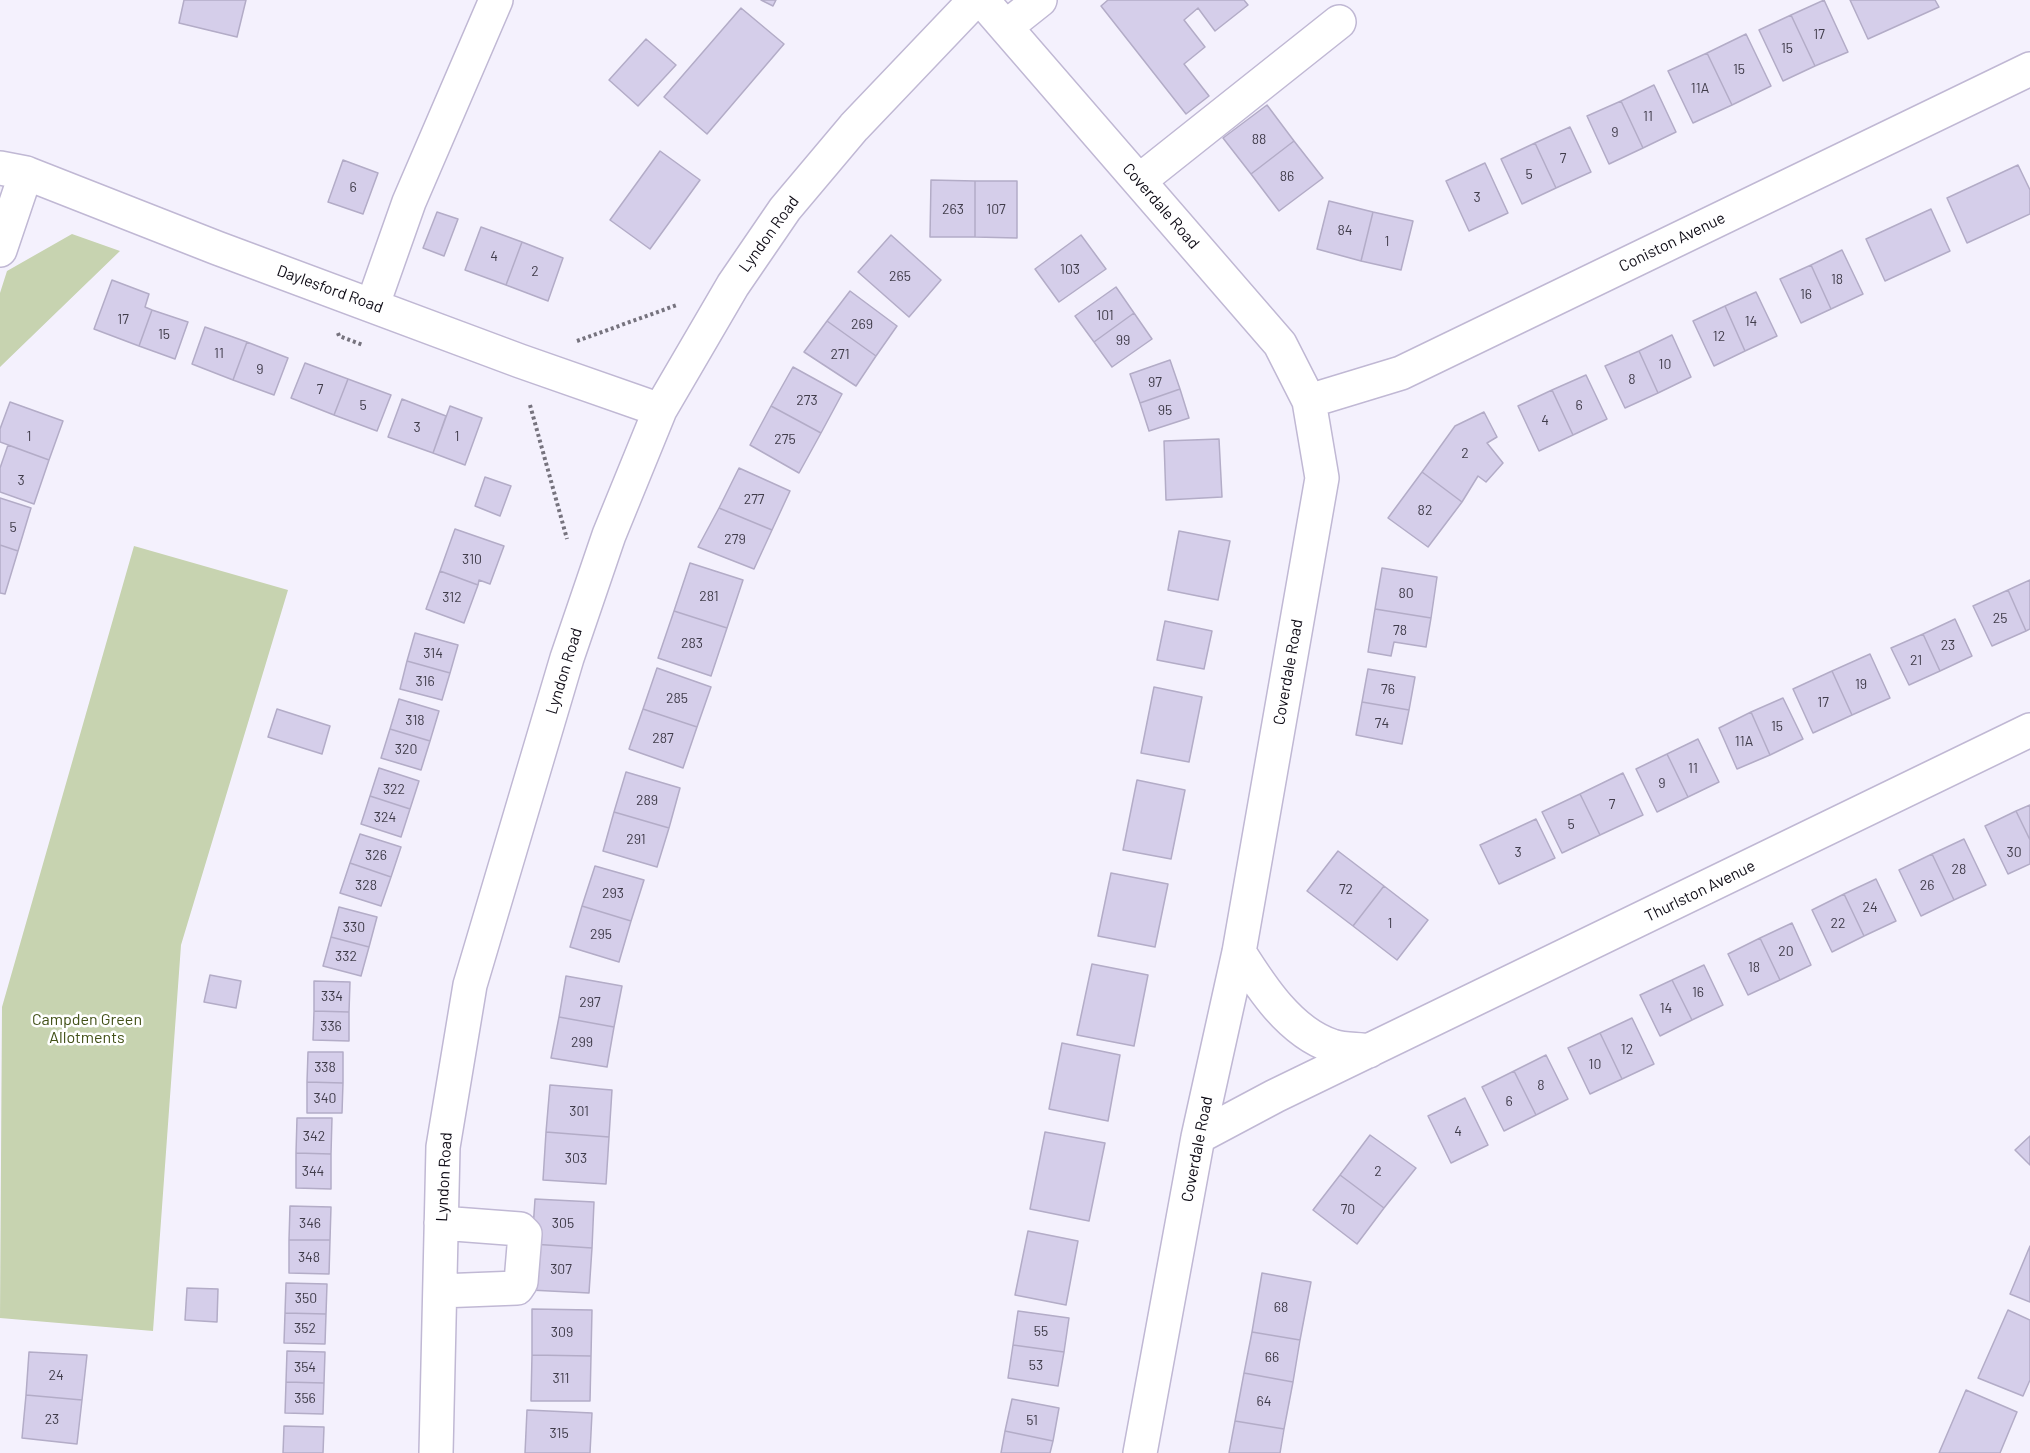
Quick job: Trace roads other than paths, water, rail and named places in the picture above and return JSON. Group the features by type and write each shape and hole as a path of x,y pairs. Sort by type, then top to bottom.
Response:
{"street":[{"path":"372,304 409,202 496,0"},
{"name":"Lyndon Road","path":"436,1453 443,1147 470,985 567,658 609,536 660,410 733,285 786,209 854,127 975,0"},
{"name":"Coverdale Road","path":"982,0 1280,344 1309,401 1322,478 1239,952 1198,1137 1140,1453"},
{"path":"1006,27 1040,0"},
{"path":"1139,181 1339,22"},
{"name":"Coniston Avenue","path":"1309,401 1401,373 2030,69"},
{"path":"0,250 13,170"},
{"name":"Daylesford Road","path":"13,170 520,361 660,410"},
{"name":"Thurlston Avenue","path":"1198,1137 1369,1051 2030,730"},
{"path":"1239,952 1267,997 1300,1027 1332,1046 1369,1051"},
{"path":"440,1291 519,1286 525,1234 520,1229 441,1223"}],"park label":[{"name":"Campden Green Allotments","path":"87,1029"}]}
